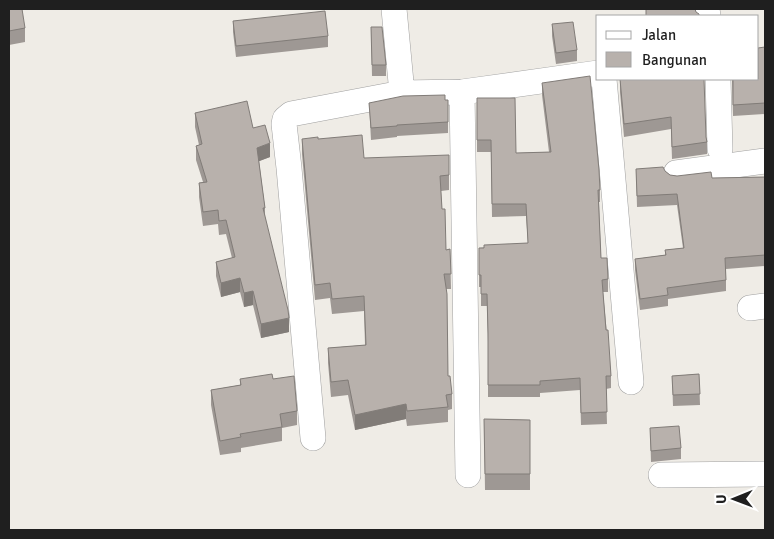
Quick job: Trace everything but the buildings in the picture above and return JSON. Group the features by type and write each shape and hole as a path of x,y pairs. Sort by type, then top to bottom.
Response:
{"street":[{"path":"394,9 402,93"},
{"path":"313,438 284,124 286,119 291,114 402,93 462,92 596,73"},
{"path":"604,80 630,382"},
{"path":"718,80 720,149"},
{"path":"462,92 468,475"},
{"path":"676,173 765,162"},
{"path":"661,475 765,474"}]}
